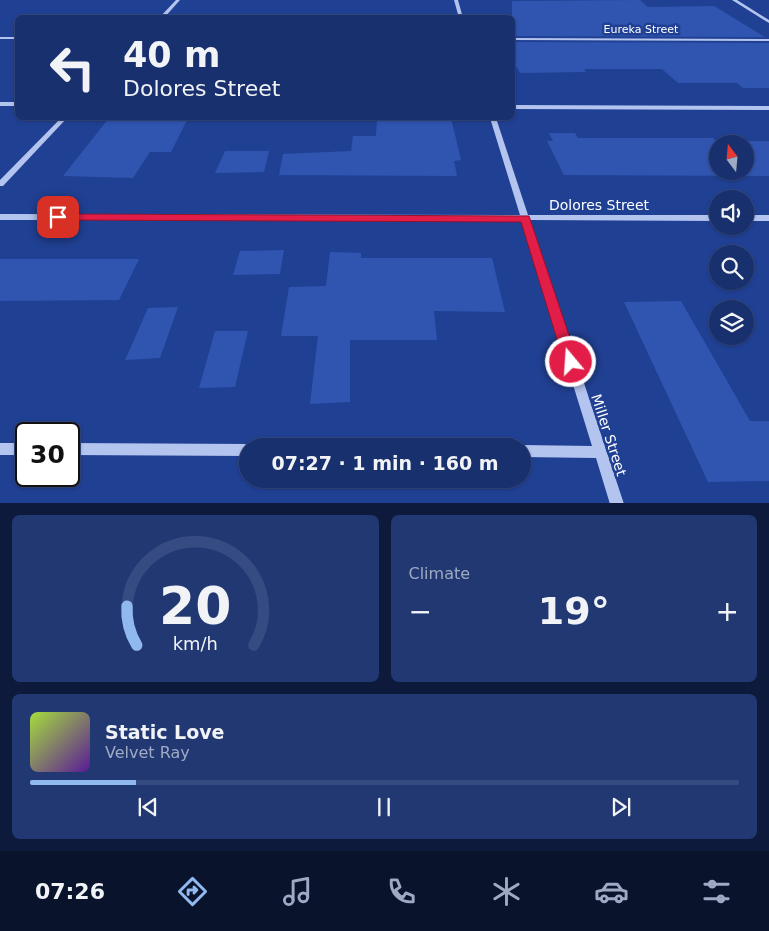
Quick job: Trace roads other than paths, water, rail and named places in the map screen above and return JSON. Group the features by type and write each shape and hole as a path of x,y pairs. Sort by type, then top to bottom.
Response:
{"street":[{"path":"164,15 178,0"},
{"path":"456,0 460,15"},
{"path":"734,0 769,22"},
{"path":"0,38 15,38"},
{"name":"Eureka Street","path":"515,39 769,40"},
{"path":"0,104 15,104"},
{"path":"515,107 769,108"},
{"path":"0,184 62,120"},
{"name":"Miller Street","path":"494,120 617,503"},
{"name":"Dolores Street","path":"0,217 709,218"},
{"path":"754,218 769,218"},
{"path":"0,449 15,449"},
{"path":"80,449 239,450"},
{"path":"531,451 600,452"}]}
